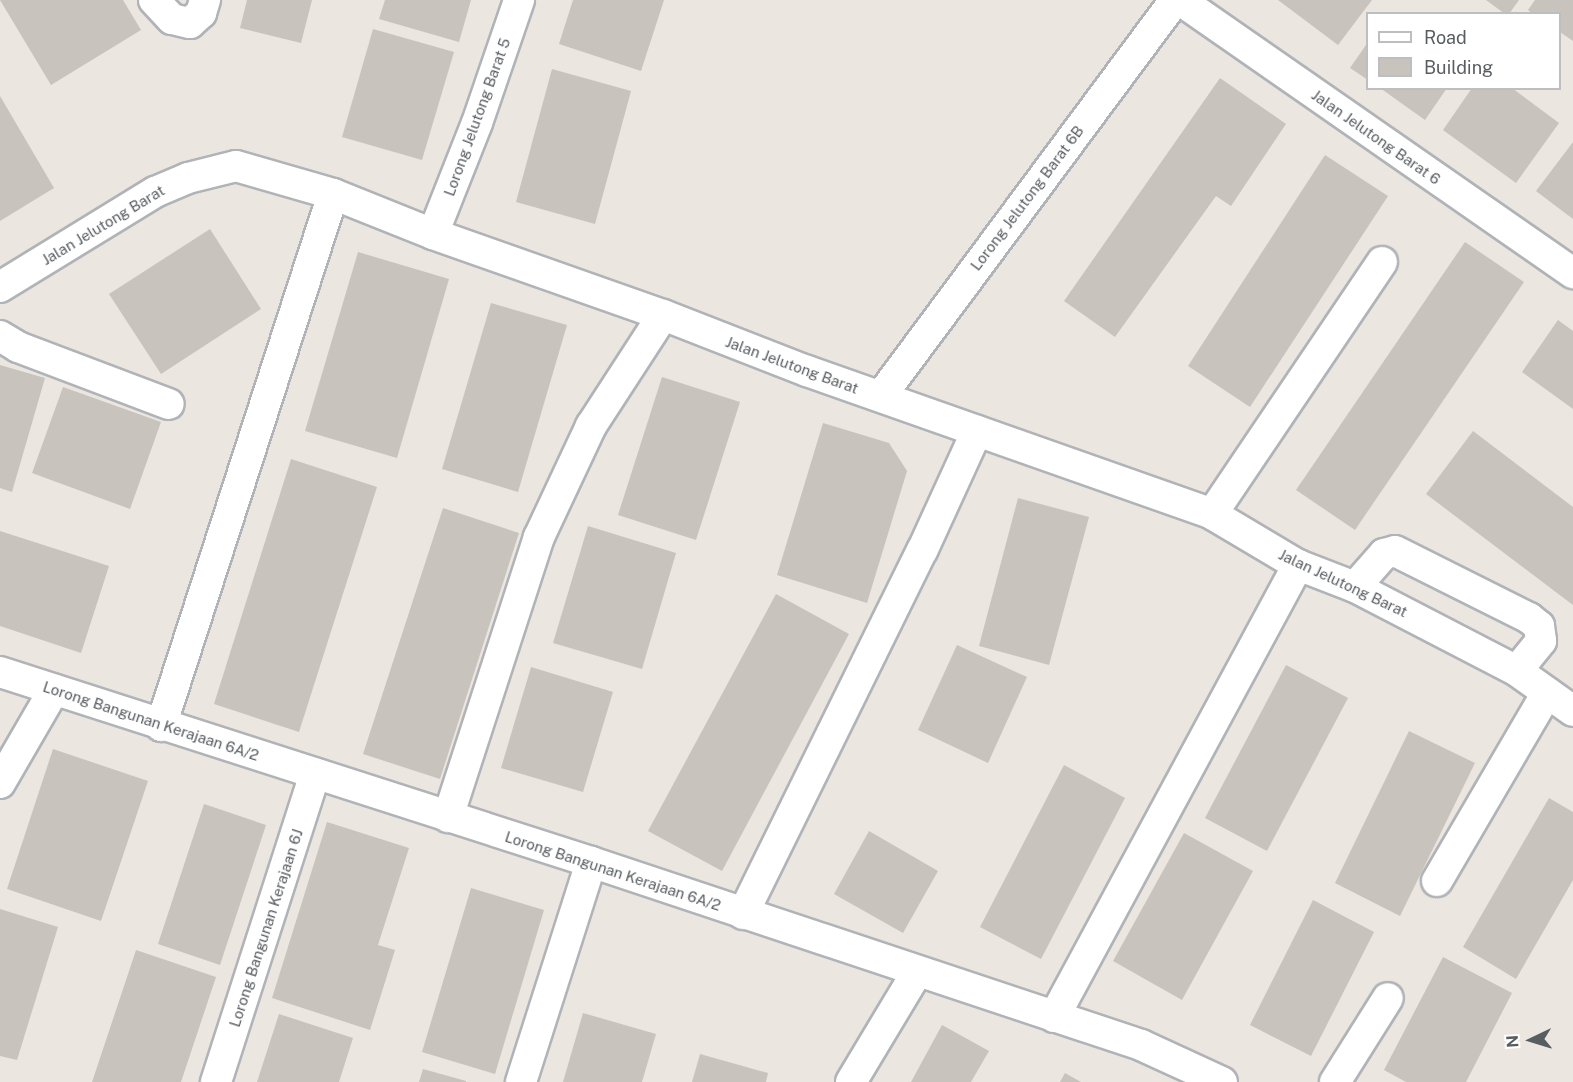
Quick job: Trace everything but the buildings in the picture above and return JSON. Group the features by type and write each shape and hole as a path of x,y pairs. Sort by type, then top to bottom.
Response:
{"street":[{"path":"154,0 172,19 190,23 201,13 205,0"},
{"name":"Lorong Jelutong Barat 5","path":"433,234 477,123 519,0"},
{"name":"Lorong Jelutong Barat 6B","path":"881,396 1175,0"},
{"name":"Jalan Jelutong Barat 6","path":"1180,0 1573,273"},
{"name":"Jalan Jelutong Barat","path":"0,287 155,192 188,177 236,166 333,194 433,234 663,315 797,368 1212,514 1298,565 1355,587 1517,671 1573,711"},
{"path":"161,726 333,194"},
{"path":"1212,514 1382,262"},
{"path":"448,817 539,537 591,426 663,315"},
{"path":"0,336 18,348 169,404"},
{"path":"743,914 922,551 977,431"},
{"path":"1355,587 1384,554 1395,551 1529,618 1539,626 1541,641 1517,671"},
{"path":"1054,1017 1298,565"},
{"name":"Lorong Bangunan Kerajaan 6A/2","path":"0,672 161,726 591,862 1141,1045 1182,1074 1222,1082"},
{"path":"0,783 54,690"},
{"path":"1437,881 1547,693"},
{"name":"Lorong Bangunan Kerajaan 6J","path":"216,1082 315,773"},
{"path":"520,1082 591,862"},
{"path":"851,1082 917,972"},
{"path":"1335,1082 1388,998"}]}
